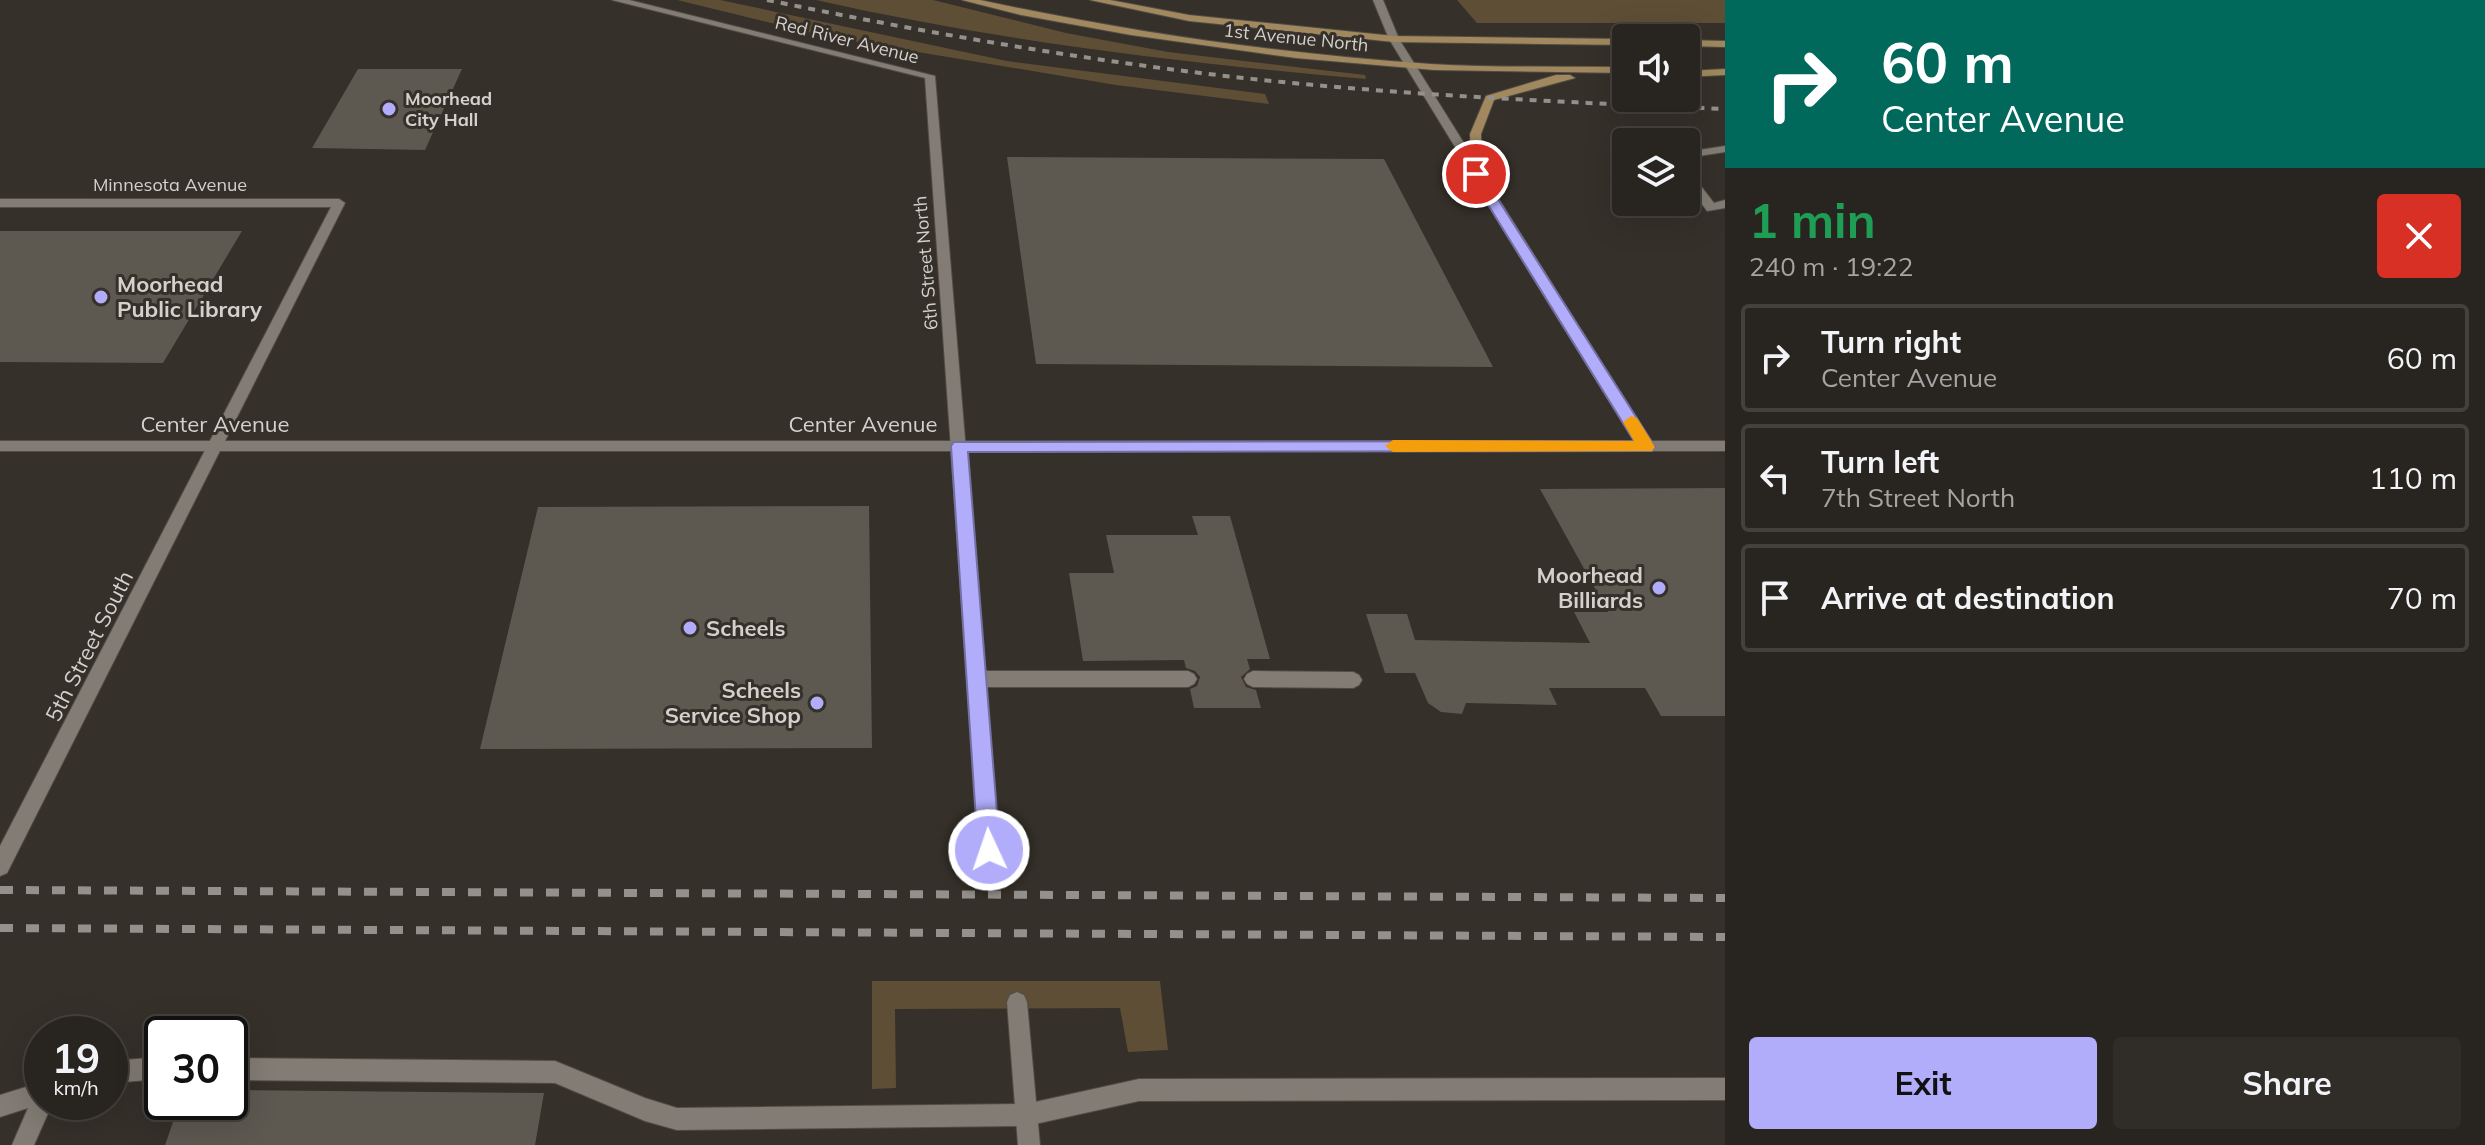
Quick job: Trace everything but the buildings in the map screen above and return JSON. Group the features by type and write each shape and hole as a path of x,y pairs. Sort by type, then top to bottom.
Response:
{"main road":[{"name":"1st Avenue North","path":"967,0 1062,21 1236,49 1410,66 1612,73"},
{"name":"1st Avenue North","path":"1095,0 1189,18 1394,39 1612,42"},
{"path":"1700,43 1725,44"},
{"path":"1700,72 1725,72"},
{"path":"1476,174 1473,143 1477,122 1490,98 1556,78 1612,74"}],"street":[{"name":"Red River Avenue","path":"617,0 930,76"},
{"path":"1378,0 1394,39 1410,66 1646,447"},
{"name":"6th Street North","path":"930,76 989,850"},
{"path":"1700,153 1725,149"},
{"path":"1700,193 1711,208 1725,204"},
{"name":"Minnesota Avenue","path":"0,203 339,203"},
{"name":"5th Street South","path":"0,866 339,203"},
{"name":"Center Avenue","path":"0,446 1725,446"},
{"path":"977,679 1188,679"},
{"path":"1253,679 1353,680"},
{"path":"1017,1002 1029,1145"},
{"path":"248,1069 555,1072 588,1082 651,1114 677,1119 1026,1115 1139,1090 1725,1089"},
{"path":"0,1106 24,1099"},
{"path":"23,1145 34,1120"}],"shaded area":[{"path":"677,0 720,0 1007,61 1265,94 1269,104 1116,85 828,37"},
{"path":"816,0 933,0 1066,33 1168,52 1365,75 1366,79 1090,49 884,15"},
{"path":"1457,0 1725,0 1725,23 1477,23"},
{"path":"872,981 1160,981 1168,1050 1128,1052 1120,1008 895,1009 896,1088 872,1089"}],"railway":[{"path":"767,0 1000,44 1234,77 1418,93 1725,109"},
{"path":"0,890 1725,898"},
{"path":"0,928 1725,937"}],"slow traffic":[{"path":"1393,446 1646,447 1631,422"}],"place":[{"name":"Moorhead City Hall","path":"389,109"},
{"name":"Moorhead Public Library","path":"101,297"},
{"name":"Moorhead Billiards","path":"1659,588"},
{"name":"Scheels","path":"690,628"},
{"name":"Scheels Service Shop","path":"817,703"}],"route":[{"path":"989,850 960,446 1646,447 1476,174"}]}
